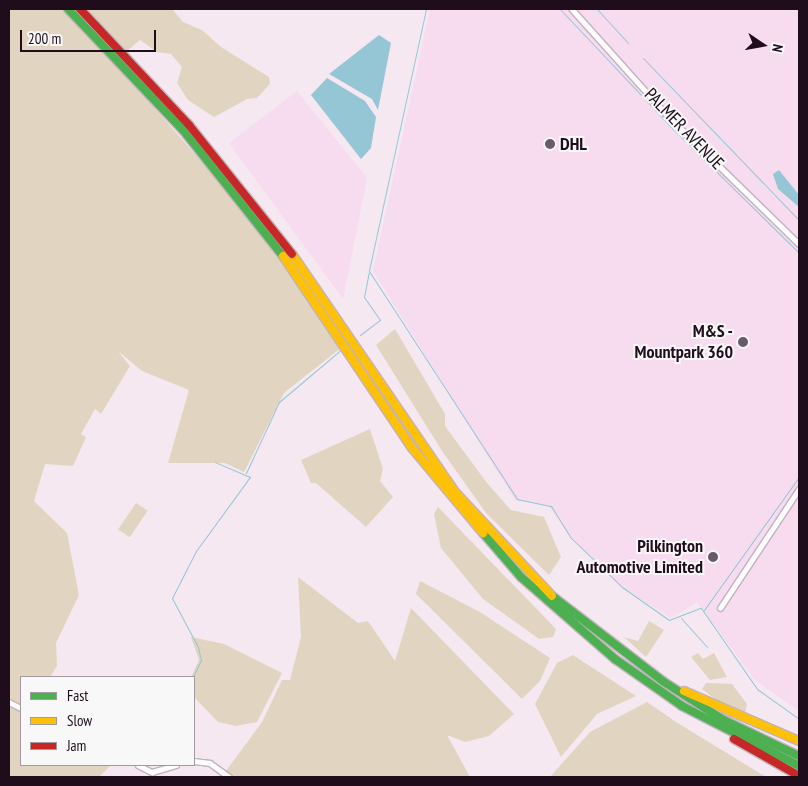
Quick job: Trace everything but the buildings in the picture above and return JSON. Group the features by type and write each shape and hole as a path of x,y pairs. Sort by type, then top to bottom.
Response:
{"highway":[{"path":"68,9 183,130 265,229 412,448 484,539 571,623 682,706 799,776"},
{"path":"80,9 190,125 271,224 418,441 491,534 575,617 664,682 722,719 799,756"},
{"path":"664,682 799,741"},
{"path":"682,706 799,766"}],"street":[{"name":"PALMER AVENUE","path":"572,9 667,115 799,244"},
{"path":"720,608 799,489"},
{"path":"195,761 210,763 229,777"},
{"path":"140,766 152,772 173,766"}],"shaded area":[{"path":"9,9 61,9 126,75 240,206 342,347 284,393 244,472 225,463 168,463 189,390 142,371 118,351 130,366 101,414 95,409 81,434 86,437 73,466 45,464 34,501 67,533 79,595 56,643 57,666 51,676 20,676 20,706 9,701"},
{"path":"86,9 172,9 183,22 202,30 221,47 269,77 270,84 257,98 247,99 214,117 188,100 177,83 182,67 171,54 157,52 140,40 127,51"},
{"path":"430,9 799,9 799,711 754,679 697,602 671,618 622,587 570,537 548,505 515,500 373,271"},
{"path":"297,91 367,178 343,299 229,143"},
{"path":"395,329 445,414 445,426 487,483 511,510 544,517 561,557 549,575 486,513 442,451 376,345"},
{"path":"370,429 383,469 380,481 393,497 366,527 316,483 311,483 301,460"},
{"path":"136,503 148,511 130,537 118,530"},
{"path":"438,507 556,629 553,637 539,639 483,599 441,548 434,514"},
{"path":"298,577 358,623 368,621 395,661 411,608 514,714 489,736 465,742 447,735 470,777 233,777 226,771 262,722 282,680 290,680 301,637"},
{"path":"420,581 480,612 550,658 540,681 522,699 416,594"},
{"path":"649,621 664,630 646,657 624,637 638,641"},
{"path":"191,637 224,644 282,673 257,722 236,726 218,722 195,698 195,676 191,676 199,660"},
{"path":"698,653 703,659 714,653 727,677 710,680 691,657"},
{"path":"573,655 636,696 597,714 561,757 535,704 557,663"},
{"path":"706,683 732,684 747,704 745,713 715,699 702,689"},
{"path":"647,702 766,777 550,777 590,732"},
{"path":"9,705 20,710 20,766 110,766 99,777 9,777"}],"water":[{"path":"379,35 391,43 378,110 372,99 329,74"},
{"path":"327,78 365,101 376,117 371,148 361,159 311,95"},
{"path":"779,170 799,195 799,207 778,189 773,174"}],"waterway":[{"path":"426,9 369,271 517,499 551,506 570,537 622,587 669,620 701,608 757,689 799,719"},
{"path":"560,9 673,129 799,253"},
{"path":"597,9 628,43"},
{"path":"643,58 799,220"},
{"path":"360,335 380,320 364,297 369,272"},
{"path":"246,473 279,402 342,349"},
{"path":"193,676 201,660 198,647 172,598 196,551 250,477 215,462"},
{"path":"704,610 799,477"},
{"path":"681,618 707,647"}],"traffic: fast":[{"path":"68,9 183,130 283,256"},
{"path":"483,533 521,577 615,659 682,706 799,766"},
{"path":"552,596 664,682 722,719 799,756"}],"traffic: slow":[{"path":"292,254 455,492 552,596"},
{"path":"283,256 412,448 483,533"},
{"path":"684,691 799,741"}],"traffic: jam":[{"path":"80,9 189,125 292,254"},
{"path":"734,739 799,776"}],"place":[{"name":"DHL","path":"550,144"},
{"name":"M&S - Mountpark 360","path":"743,342"},
{"name":"Pilkington Automotive Limited","path":"713,557"}]}
